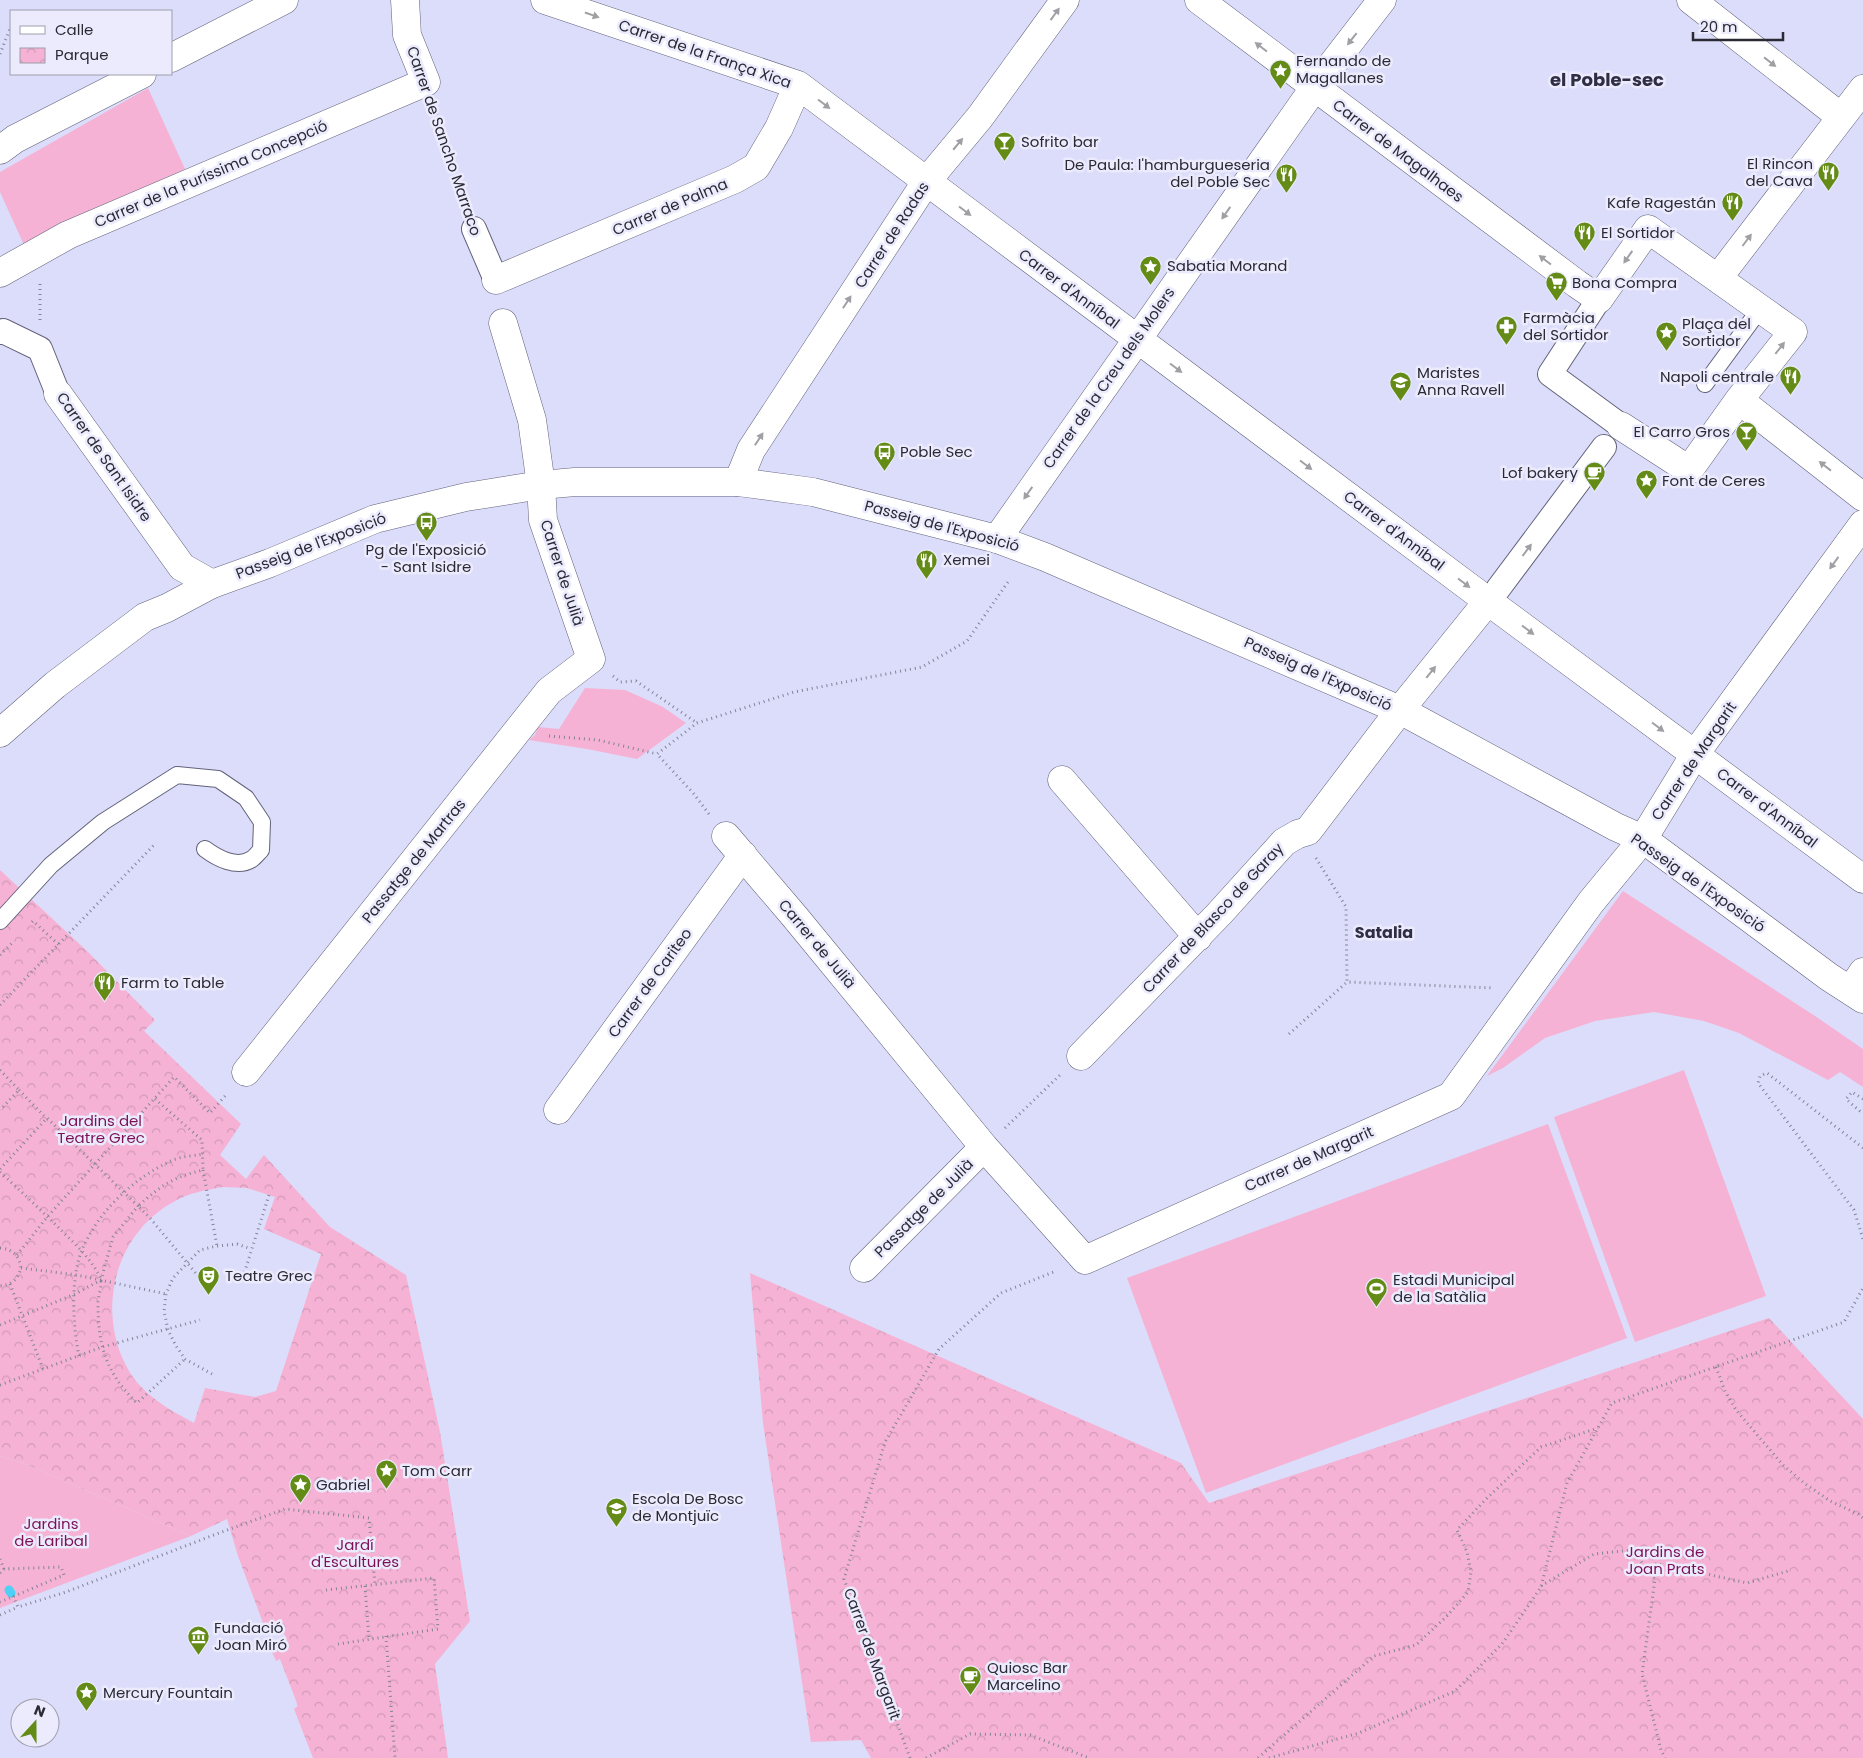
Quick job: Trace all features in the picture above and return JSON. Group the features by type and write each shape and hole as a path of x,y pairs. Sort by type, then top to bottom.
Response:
{"street":[{"path":"172,57 284,0"},
{"name":"Carrer de Sancho Marraco","path":"405,0 407,35 426,82"},
{"name":"Carrer de la França Xica","path":"546,0 798,85 926,182"},
{"name":"Carrer de Radas","path":"738,482 751,450 926,182 980,118 1065,0"},
{"name":"Carrer de Magalhaes","path":"1199,0 1314,88 1599,299"},
{"name":"Carrer de la Creu dels Molers","path":"997,539 1314,88 1382,0"},
{"path":"1690,0 1841,117"},
{"path":"0,150 15,139 140,75"},
{"name":"Carrer de la Puríssima Concepció","path":"0,273 77,231 426,82"},
{"name":"Carrer de Palma","path":"496,280 735,179 756,167 779,128 798,85"},
{"path":"1718,278 1863,89"},
{"name":"Carrer d'Anníbal","path":"926,182 1137,339 1493,595 1695,754 1863,879"},
{"path":"1648,228 1718,278 1793,332 1739,400 1689,470 1613,436 1550,374 1648,228"},
{"name":"Carrer de Sancho Marraco","path":"474,229 496,280"},
{"path":"503,323 532,420 541,485"},
{"path":"0,332 3,331 40,349"},
{"name":"Carrer de Sant Isidre","path":"40,349 58,394 182,567 212,584"},
{"path":"1739,400 1863,497"},
{"name":"Carrer de Blasco de Garay","path":"1081,1056 1198,936 1284,842 1308,831 1400,710 1493,595 1613,436"},
{"name":"Passeig de l'Exposició","path":"0,733 55,685 145,617 167,608 212,584 270,563 375,519 466,497 541,485 575,482 738,482 813,492 997,539 1063,564 1400,710 1616,827 1643,839 1829,977 1859,987"},
{"name":"Carrer de Julià","path":"541,485 543,520 599,665"},
{"name":"Carrer de Margarit","path":"1085,1260 1451,1096 1591,902 1643,839 1695,754 1863,524"},
{"name":"Passatge de Martras","path":"246,1072 549,691 599,665"},
{"path":"1062,780 1198,936"},
{"name":"Carrer de Julià","path":"734,846 992,1140 1085,1260"},
{"name":"Carrer de Cariteo","path":"558,1110 734,846"},
{"name":"Passatge de Julià","path":"864,1268 992,1140"}],"lane":[{"path":"1705,384 1760,309"},
{"path":"0,921 51,865 103,822 178,775 218,779 246,798 262,822 261,850 252,860 234,863 218,858 205,849"}],"path":[{"path":"0,54 10,29"},
{"name":"Carrer de Sancho Marraco","path":"426,82 474,229"},
{"path":"40,251 40,349"},
{"path":"657,754 697,723 794,692 922,667 967,642 1010,580"},
{"path":"599,665 620,682 636,681 697,723"},
{"path":"544,736 598,740 657,754 694,794 734,846"},
{"path":"0,1005 154,845"},
{"path":"1312,851 1346,907 1348,982"},
{"path":"27,927 33,920 59,945"},
{"path":"0,955 13,941"},
{"path":"1289,1034 1348,982 1503,989"},
{"path":"992,1140 1081,1056"},
{"path":"0,1070 46,1118 150,1218 208,1288"},
{"path":"1863,1148 1767,1073 1760,1076 1758,1083 1854,1210 1863,1239"},
{"path":"17,1255 48,1216 174,1077 210,1113 218,1104"},
{"path":"0,1110 19,1090"},
{"path":"1863,1099 1852,1092 1846,1099 1863,1114"},
{"path":"155,1098 202,1140 203,1170 217,1246"},
{"path":"0,1169 46,1118"},
{"path":"79,1356 74,1321 77,1275 82,1251 99,1220 124,1192 146,1175 175,1159 203,1154"},
{"path":"184,1359 137,1403 115,1376 102,1347 98,1332 98,1297 113,1237 138,1206 158,1188 178,1176 203,1170"},
{"path":"0,1172 48,1216 82,1251 92,1263 101,1280"},
{"path":"243,1277 269,1195"},
{"path":"212,1374 184,1359 176,1346 168,1330 164,1311 166,1294 173,1278 200,1250 237,1244 252,1249"},
{"path":"0,1248 6,1248 17,1255 21,1268 19,1276 10,1284 0,1286"},
{"name":"Carrer de Margarit","path":"910,1758 844,1579 885,1442 939,1349 1001,1293 1085,1260"},
{"path":"21,1268 77,1275 166,1294"},
{"path":"0,1325 75,1294 101,1280"},
{"path":"10,1284 43,1369"},
{"path":"1269,1758 1359,1733 1456,1691 1502,1644 1541,1587 1567,1483 1612,1403 1844,1322 1863,1288"},
{"path":"0,1385 102,1347 200,1320"},
{"path":"1716,1367 1725,1392 1736,1410 1784,1465 1804,1483 1830,1501 1863,1518"},
{"path":"1258,1758 1374,1656 1416,1646 1447,1616 1468,1592 1472,1572 1467,1552 1457,1530 1486,1499 1541,1447 1598,1428"},
{"path":"0,1614 66,1592 285,1509 369,1518 375,1585"},
{"path":"1541,1587 1594,1554 1632,1550 1655,1579 1642,1674 1661,1750 1665,1758"},
{"path":"0,1559 4,1569"},
{"path":"1646,1568 1655,1564 1666,1565 1747,1583 1788,1572"},
{"path":"0,1573 4,1569 62,1567 64,1575 0,1602"},
{"path":"326,1590 434,1578 438,1629 338,1644"},
{"path":"365,1586 369,1639"},
{"path":"13,1596 18,1607"},
{"path":"386,1636 395,1758"},
{"path":"926,1758 970,1734 1030,1735 1088,1758"}],"green space":[{"path":"148,88 185,169 24,245 0,192 0,172"},
{"path":"585,688 625,690 663,707 686,723 637,759 529,740 535,735 538,727 559,729"},
{"name":"Jardins del Teatre Grec","path":"0,870 87,951 155,1020 144,1031 241,1124 220,1155 246,1179 264,1155 330,1227 406,1275 440,1432 470,1621 435,1664 448,1758 313,1758 294,1709 298,1706 280,1659 276,1661 272,1652 289,1646 281,1626 266,1631 238,1556 227,1519 191,1536 23,1463 0,1456","holes":["223,1187 247,1188 275,1197 264,1229 321,1254 276,1391 255,1397 205,1388 194,1423 150,1395 129,1371 118,1348 113,1323 113,1298 117,1274 126,1251 139,1231 157,1213 179,1199 195,1193"]},
{"path":"1623,891 1863,1049 1863,1087 1840,1072 1828,1080 1739,1033 1704,1021 1654,1012 1595,1021 1545,1038 1503,1068 1487,1076"},
{"path":"1684,1070 1766,1296 1635,1342 1554,1117"},
{"name":"Estadi Municipal de la Satàlia","path":"1548,1124 1627,1338 1206,1493 1127,1278"},
{"name":"Jardins de Joan Prats","path":"750,1273 1181,1463 1209,1503 1769,1318 1863,1419 1863,1758 871,1758 861,1740 811,1742 763,1423"},
{"name":"Jardins de Laribal","path":"0,1456 23,1463 191,1536 0,1608"}],"place":[{"name":"Fernando de Magallanes","path":"1280,89"},
{"name":"Sofrito bar","path":"1005,161"},
{"name":"El Rincon del Cava","path":"1829,192"},
{"name":"De Paula: l'hamburgueseria del Poble Sec","path":"1286,193"},
{"name":"Kafe Ragestán","path":"1732,222"},
{"name":"El Sortidor","path":"1585,252"},
{"name":"Sabatia Morand","path":"1151,285"},
{"name":"Bona Compra","path":"1556,302"},
{"name":"Farmàcia del Sortidor","path":"1507,346"},
{"name":"Plaça del Sortidor","path":"1666,352"},
{"name":"Napoli centrale","path":"1790,396"},
{"name":"Maristes Anna Ravell","path":"1401,401"},
{"name":"El Carro Gros","path":"1746,451"},
{"name":"Poble Sec","path":"884,471"},
{"name":"Lof bakery","path":"1594,492"},
{"name":"Font de Ceres","path":"1646,500"},
{"name":"Pg de l'Exposició - Sant Isidre","path":"426,541"},
{"name":"Xemei","path":"927,579"},
{"name":"Farm to Table","path":"105,1002"},
{"name":"Teatre Grec","path":"209,1295"},
{"name":"Estadi Municipal de la Satàlia","path":"1377,1308"},
{"name":"Tom Carr","path":"386,1490"},
{"name":"Gabriel","path":"300,1504"},
{"name":"Escola De Bosc de Montjuïc","path":"616,1527"},
{"name":"Fundació Joan Miró","path":"198,1656"},
{"name":"Quiosc Bar Marcelino","path":"971,1696"},
{"name":"Mercury Fountain","path":"87,1712"}],"district":[{"name":"el Poble-sec","path":"1607,80"},
{"name":"Satalia","path":"1384,932"}],"park label":[{"name":"Jardí d'Escultures","path":"355,1554"}]}
